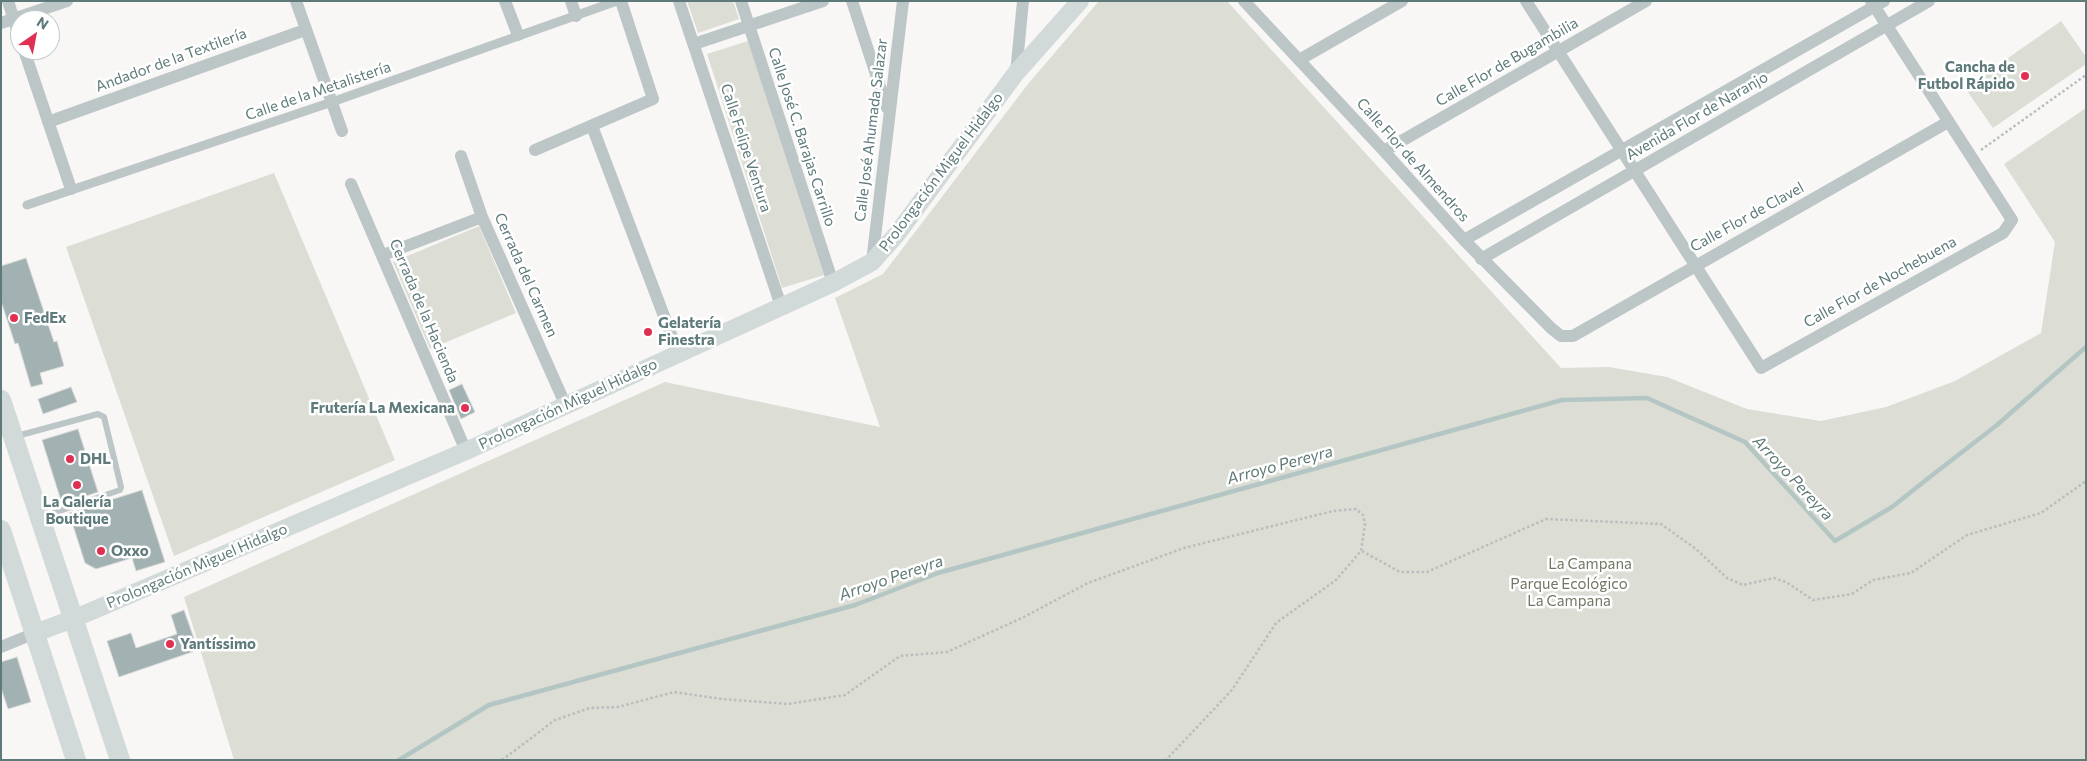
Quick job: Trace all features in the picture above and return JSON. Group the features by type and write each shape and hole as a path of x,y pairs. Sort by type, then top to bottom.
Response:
{"main road":[{"name":"Prolongación Miguel Hidalgo","path":"35,633 73,619 466,451 833,283 872,262 897,234 1016,73 1080,1"},
{"path":"1,400 120,760"},
{"path":"1,530 76,760"}],"street":[{"path":"8,1 7,21 67,1"},
{"path":"296,1 342,131"},
{"path":"505,1 518,35"},
{"path":"571,1 576,16"},
{"name":"Calle de la Metalistería","path":"27,205 332,102 617,1"},
{"path":"535,150 653,99 621,1"},
{"name":"Calle Felipe Ventura","path":"680,1 781,306"},
{"name":"Calle José C. Barajas Carrillo","path":"741,1 833,283"},
{"path":"694,44 822,1"},
{"path":"852,1 889,112"},
{"name":"Calle José Ahumada Salazar","path":"872,262 903,1"},
{"path":"1016,73 1023,1"},
{"name":"Calle Flor de Almendros","path":"1244,1 1384,151 1481,259 1550,328 1561,336"},
{"path":"1299,60 1402,1"},
{"path":"1526,1 1695,265"},
{"name":"Calle Flor de Bugambilia","path":"1384,151 1646,1"},
{"name":"Avenida Flor de Naranjo","path":"1481,259 1929,1"},
{"path":"1876,3 1887,26 1971,157"},
{"name":"Avenida Flor de Naranjo","path":"1464,240 1876,3"},
{"name":"Andador de la Textilería","path":"48,122 305,30"},
{"path":"27,60 71,189"},
{"name":"Calle Flor de Clavel","path":"1561,336 1573,336 1948,122"},
{"path":"592,126 678,353"},
{"name":"Cerrada del Carmen","path":"461,156 482,217 566,406"},
{"name":"Calle Flor de Nochebuena","path":"1695,265 1760,368 2003,233 2012,220 1971,157"},
{"name":"Cerrada de la Hacienda","path":"351,184 466,451"},
{"path":"383,255 482,217"},
{"path":"1,647 35,633"}],"lane":[{"path":"13,437 98,414 104,417 121,487 120,490 40,517"}],"path":[{"path":"1971,157 2086,75"},
{"path":"1362,551 1400,572 1427,572 1546,519 1661,524 1696,549 1727,578 1743,585 1774,578 1786,582 1814,600 1852,594 1873,580 1911,573 1968,535 2041,513 2086,481"},
{"path":"502,760 555,720 590,708 618,707 674,692 722,699 788,704 845,695 900,656 947,652 1024,617 1088,583 1184,548 1333,511 1356,509 1363,515 1365,524 1362,551 1336,580 1276,623 1232,690 1166,760"}],"green space":[{"path":"687,1 733,1 739,19 698,33"},
{"path":"1099,1 1227,1 1561,368 1609,367 1667,377 1747,409 1821,421 1886,407 1955,381 2041,333 2055,242 2004,164 2086,108 2086,760 234,760 184,597 665,382 880,427 835,298 883,274 1028,84"},
{"name":"Cancha de Futbol Rápido","path":"2061,21 2086,57 2086,64 1993,128 1965,88"},
{"path":"748,41 824,275 782,288 707,54"},
{"path":"274,173 395,460 174,556 66,247"},
{"path":"479,226 516,313 430,349 393,262"}],"building":[{"path":"26,258 54,342 57,341 64,366 40,373 43,384 31,387 18,343 15,344 1,301 1,266"},
{"path":"462,384 475,412 461,419 449,390"},
{"path":"71,387 77,402 43,414 38,399"},
{"path":"78,429 98,492 62,504 42,440"},
{"path":"142,490 165,562 136,571 132,558 96,569 85,563 69,513"},
{"name":"Yantíssimo","path":"184,610 198,650 119,677 107,641 131,633 136,648 177,634 171,615"},
{"path":"17,657 31,702 8,709 1,688 1,662"}],"waterway":[{"name":"Arroyo Pereyra","path":"399,760 489,705 855,605 938,573 1562,400 1647,398 1745,442 1835,541 1892,507 1997,425 2086,347"}],"place":[{"name":"Cancha de Futbol Rápido","path":"2025,76"},
{"name":"FedEx","path":"14,318"},
{"name":"Gelatería Finestra","path":"648,332"},
{"name":"Frutería La Mexicana","path":"465,408"},
{"name":"DHL","path":"70,459"},
{"name":"La Galería Boutique","path":"77,485"},
{"name":"Oxxo","path":"101,551"},
{"name":"Yantíssimo","path":"170,644"}],"park label":[{"name":"La Campana","path":"1590,564"},
{"name":"Parque Ecológico La Campana","path":"1569,592"}]}
